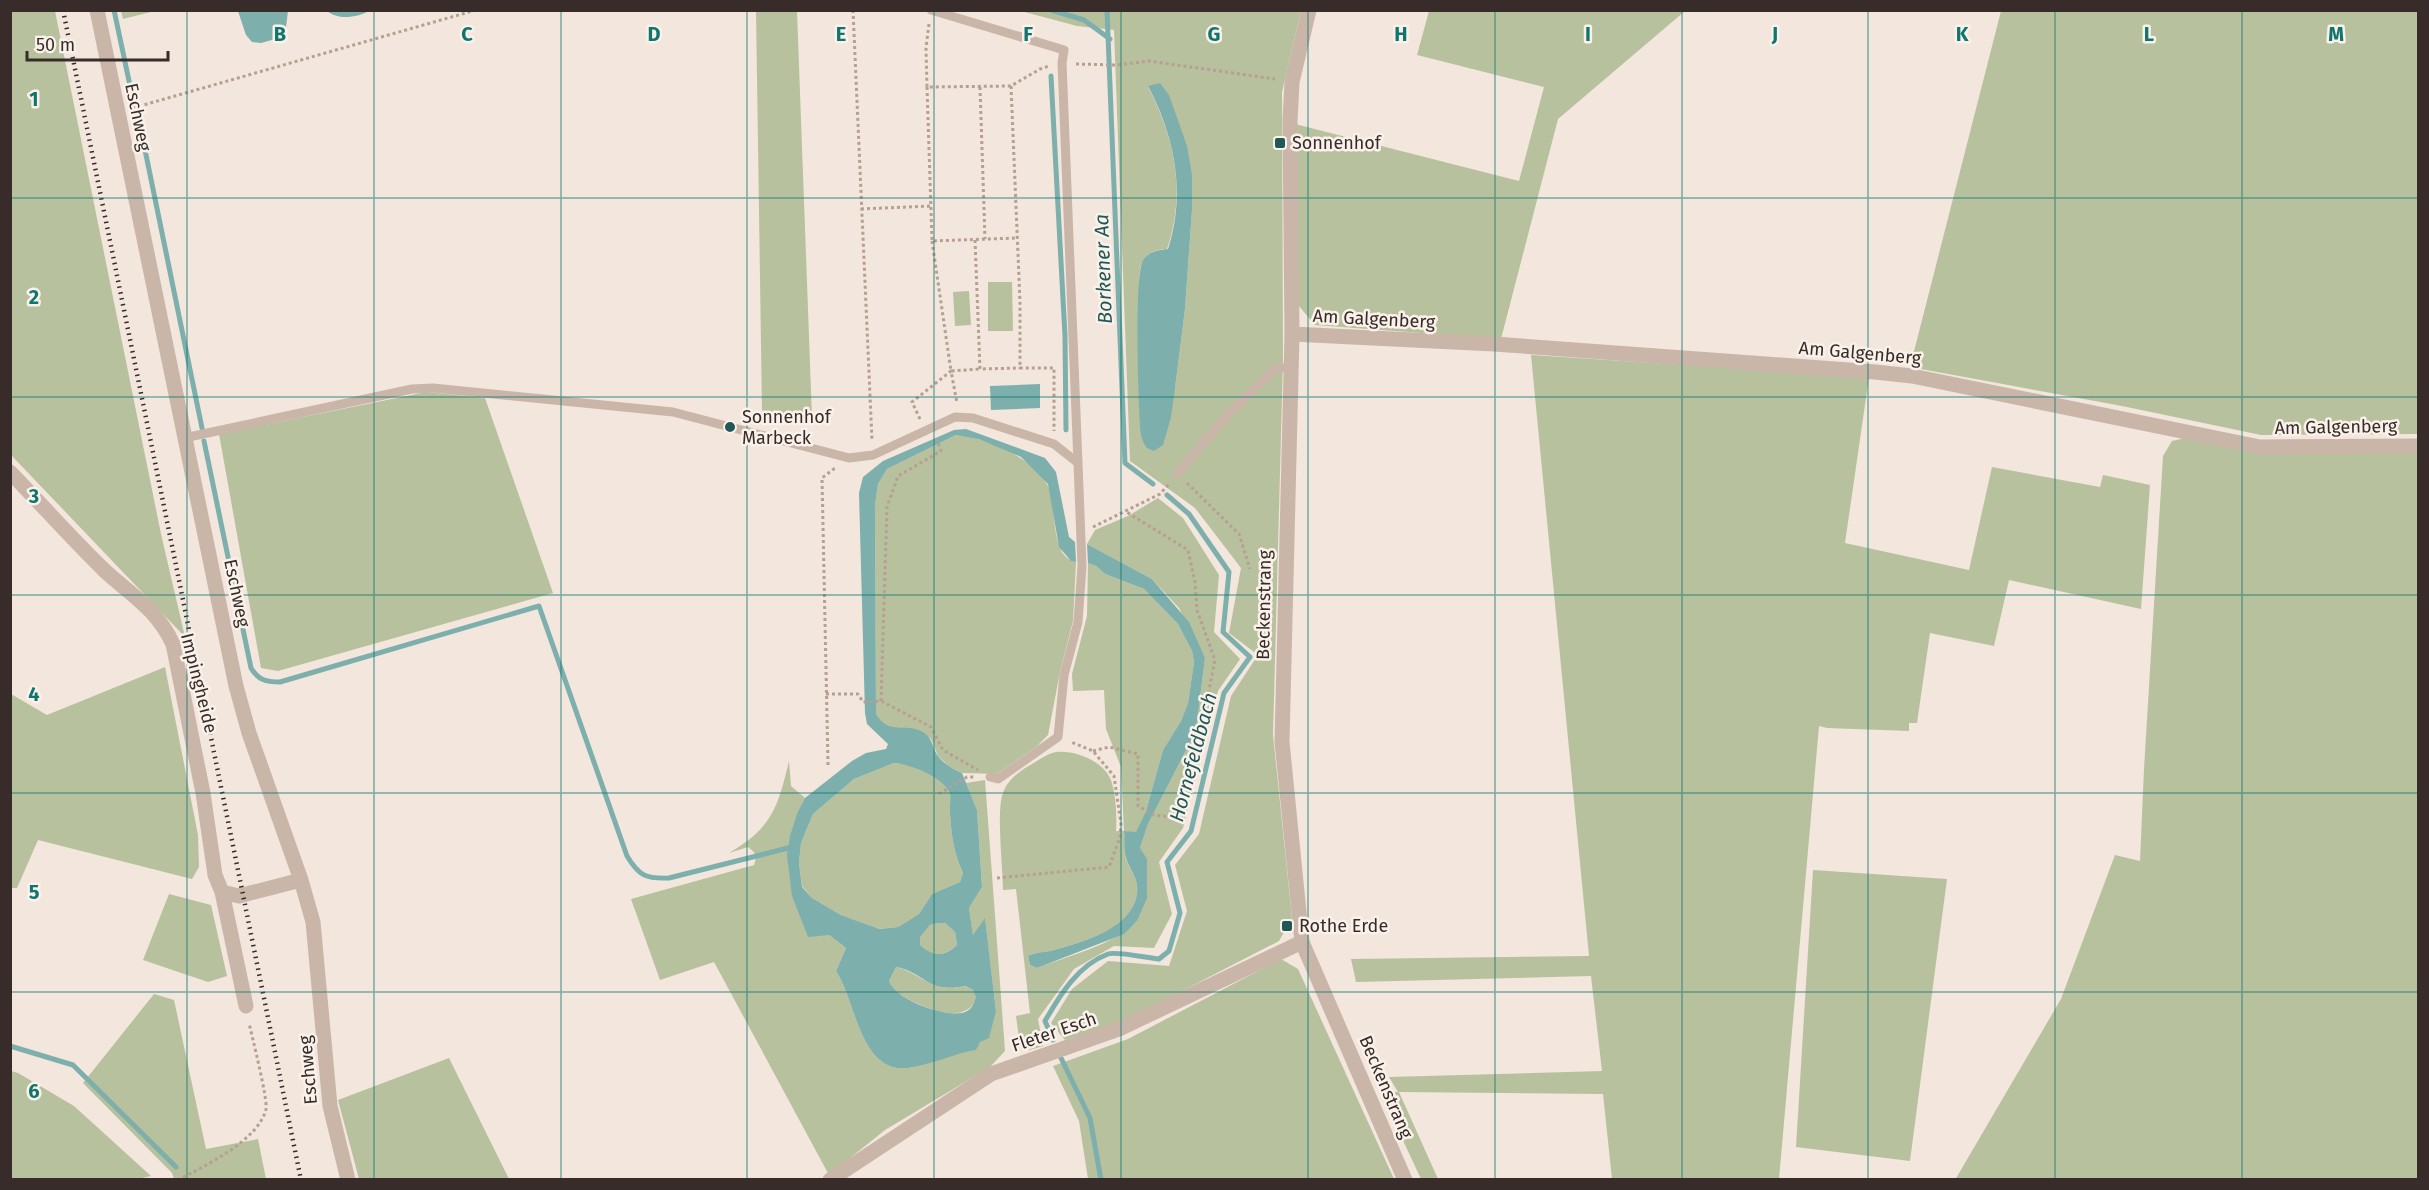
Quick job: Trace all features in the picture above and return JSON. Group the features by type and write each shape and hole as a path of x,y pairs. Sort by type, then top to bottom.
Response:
{"street":[{"name":"Eschweg","path":"97,10 236,686 253,744 301,880 316,937 330,1106 348,1179"},
{"name":"Beckenstrang","path":"1309,10 1292,82 1290,144 1292,334 1282,742 1302,942 1405,1179"},
{"name":"Am Galgenberg","path":"1292,334 1494,344 1875,372 1931,379 2260,447 2418,446"},
{"name":"Impingheide","path":"10,472 104,570 151,609 164,625 173,644 212,844 215,875 222,892 246,1006"},
{"path":"222,892 239,896 301,880"},
{"name":"Fleter Esch","path":"830,1179 991,1074 1119,1029 1302,942"}],"lane":[{"path":"931,11 1064,50 1062,63 1082,566 1078,622 1064,675 1058,737 998,779 990,777"},
{"path":"1177,474 1229,413 1276,369 1290,368"},
{"path":"184,438 412,389 433,388 674,412 849,458 873,455 956,417 973,418 1054,444 1078,463"}],"path":[{"path":"117,113 476,10"},
{"path":"853,10 873,455"},
{"path":"931,11 926,48 932,241 958,409 956,417"},
{"path":"927,87 1011,86 1040,69 1062,63 1117,65 1149,61 1292,82"},
{"path":"1011,86 1020,368"},
{"path":"980,87 985,239"},
{"path":"861,209 930,206"},
{"path":"932,241 1017,238"},
{"path":"975,240 981,369"},
{"path":"925,432 912,402 951,371 1054,368 1054,444"},
{"path":"881,702 887,507 898,476 941,451 939,446"},
{"path":"828,765 822,478 849,458"},
{"path":"1081,537 1125,511 1160,494 1177,474 1239,534 1250,569"},
{"path":"1093,752 1109,747 1138,754 1138,806 1154,815 1169,817 1178,810 1201,730 1215,660 1197,610 1196,582 1188,550 1125,511"},
{"path":"826,694 858,693 862,702 881,702 931,727 943,750 990,777"},
{"path":"997,878 1109,867 1120,837 1119,805 1114,776 1093,752 1058,737"},
{"path":"939,794 967,777"},
{"path":"178,1179 222,1157 257,1127 267,1107 246,1006"}],"green space":[{"path":"11,11 55,11 161,534 185,637 11,455"},
{"path":"121,11 151,12 123,19"},
{"path":"756,11 797,11 812,418 788,419 762,412"},
{"path":"1021,11 1301,11 1282,92 1283,360 1273,735 1292,918 1279,941 1120,1023 1065,1040 1051,1023 1072,989 1108,961 1169,966 1187,911 1175,865 1199,834 1231,696 1258,655 1229,633 1241,568 1195,508 1130,461 1114,30 1077,26","holes":["1160,83 1192,175 1192,210 1185,309 1175,388 1142,438 1138,366 1140,268 1148,255 1157,250 1167,249 1176,207 1175,166 1171,146 1148,87"]},
{"path":"1429,11 1685,11 1558,119 1501,339 1315,325 1298,305 1295,124 1519,181 1544,87 1417,55"},
{"path":"2001,11 2418,11 2418,434 2261,435 2122,406 1910,367"},
{"path":"988,282 1012,282 1013,331 988,331"},
{"path":"969,291 971,325 955,326 953,292"},
{"path":"1531,355 1869,377 1845,543 1969,570 1992,467 2100,487 2103,475 2150,485 2141,609 2009,580 1994,646 1930,633 1917,723 1909,723 1909,731 1819,726 1779,1179 1612,1179 1603,1094 1399,1092 1438,1179 1421,1179 1380,1091 1398,1092 1389,1077 1602,1071 1591,976 1356,982 1351,959 1589,956"},
{"path":"426,392 485,398 553,593 278,671 261,668 219,434"},
{"path":"956,435 980,439 1007,450 1040,475 1050,492 1057,540 1061,550 1067,558 1076,562 1073,621 1048,735 1036,747 997,774 962,773 950,767 938,756 931,739 912,729 891,728 881,723 876,714 875,506 878,484 887,469"},
{"path":"2185,438 2418,451 2418,1179 1955,1180 2061,999 2115,855 2140,861 2163,456 2172,441"},
{"path":"1158,498 1183,518 1219,575 1214,632 1240,659 1218,691 1183,828 1159,862 1172,914 1154,948 1114,946 1074,969 1038,1019 1043,1046 1030,1050 1020,1046 1016,1016 1030,1013 1016,889 1003,890 1000,812 1005,788 1019,772 1050,754 1063,752 1078,754 1099,765 1109,776 1115,795 1116,831 1124,831 1125,856 1137,888 1133,905 1126,916 1105,932 1092,938 1028,956 1030,965 1037,968 1090,949 1127,930 1137,921 1140,848 1148,824 1196,731 1205,658 1179,608 1152,579 1087,544 1095,530 1128,516"},
{"path":"1088,563 1096,566 1105,574 1144,589 1178,624 1192,651 1194,662 1188,703 1181,721 1163,750 1146,811 1136,833 1124,831 1121,767 1106,729 1104,690 1073,691 1072,674 1087,616"},
{"path":"165,667 198,835 199,867 192,879 38,840 17,888 11,888 11,694 47,715"},
{"path":"789,761 791,786 805,798 798,811 792,896 829,935 846,948 836,971 869,1048 879,1060 892,1067 917,1067 975,1050 996,1011 985,919 973,936 969,908 982,887 977,810 966,783 985,780 1005,1051 990,1067 885,1130 829,1175 714,962 660,980 631,899 754,865 755,855 748,847 729,853 755,835 771,815 777,804"},
{"path":"894,763 909,765 926,772 947,788 950,794 951,829 957,859 963,873 960,882 932,894 919,914 898,927 878,929 841,915 812,898 802,886 799,863 801,843 813,814 854,779"},
{"path":"1813,870 1947,879 1910,1161 1796,1147"},
{"path":"169,894 211,905 227,976 208,982 143,960"},
{"path":"945,923 955,932 957,945 947,952 938,954 920,945 920,936 930,925"},
{"path":"1281,959 1298,969 1394,1179 1088,1179 1079,1121 1053,1066 1128,1039"},
{"path":"896,967 936,985 953,988 964,986 973,990 977,998 970,1008 961,1012 937,1011 911,1001 891,989 889,981"},
{"path":"154,994 174,1000 206,1149 258,1139 266,1179 174,1179 172,1173 83,1083"},
{"path":"449,1058 509,1179 359,1179 338,1100"},
{"path":"11,1071 74,1106 151,1176 134,1180 11,1179"}],"water":[{"path":"238,11 288,11 286,27 279,38 261,43 252,42 246,35"},
{"path":"327,11 369,11 347,17 336,16"},
{"path":"1160,83 1169,95 1187,146 1192,175 1192,210 1185,309 1171,417 1163,445 1154,451 1147,448 1141,435 1138,290 1140,271 1145,257 1151,253 1168,249 1176,207 1177,186 1171,145 1148,86"},
{"path":"1040,384 1040,408 991,410 990,386"},
{"path":"966,429 1045,458 1056,472 1069,537 1075,542 1076,562 1071,561 1059,547 1048,484 1021,457 979,439 956,435 887,469 878,484 875,506 876,714 886,725 916,729 926,734 940,759 962,773 977,810 982,887 969,908 973,935 985,918 996,1011 989,1038 980,1042 976,1050 917,1067 892,1067 879,1060 869,1048 836,971 846,948 829,935 808,937 792,896 787,855 790,836 805,798 852,761 866,753 886,749 888,744 867,724 865,713 859,493 863,477 883,461 954,430","holes":["894,763 926,772 947,788 950,794 951,829 957,859 963,873 960,882 932,894 919,914 898,927 879,929 841,915 812,898 802,887 799,863 801,843 813,814 854,779","945,923 955,932 957,945 948,952 939,954 925,949 920,945 920,937 930,925","896,967 934,985 952,988 965,986 973,990 976,997 967,1011 946,1013 910,1001 893,988 889,981"]},
{"path":"1087,544 1152,579 1189,622 1205,658 1196,731 1148,824 1140,848 1147,859 1147,898 1137,921 1124,934 1037,968 1030,965 1028,956 1079,943 1105,932 1126,916 1133,905 1137,883 1125,855 1124,831 1136,832 1146,811 1163,750 1181,721 1188,703 1194,662 1192,651 1178,624 1144,589 1105,574 1096,566 1088,563"}],"waterway":[{"path":"114,10 132,95"},
{"path":"1051,10 1084,20 1110,39"},
{"name":"Borkener Aa","path":"1107,10 1125,463 1153,484"},
{"path":"1051,76 1065,336 1066,430"},
{"path":"144,145 202,428"},
{"path":"204,441 251,668 260,678 280,682 539,606 627,856 639,872 649,877 669,878 788,848"},
{"name":"Hornefeldbach","path":"1053,1040 1045,1021 1064,991 1088,965 1112,953 1159,959 1169,951 1180,913 1167,862 1191,831 1224,693 1250,657 1223,632 1229,572 1189,514 1167,495"},
{"path":"10,1046 73,1065 176,1167"},
{"name":"Borkener Aa","path":"1061,1058 1090,1118 1101,1180"}],"railway":[{"path":"63,10 301,1180"}],"place":[{"name":"Sonnenhof","path":"1280,143"},
{"name":"Sonnenhof Marbeck","path":"730,427"},
{"name":"Rothe Erde","path":"1287,926"}]}
